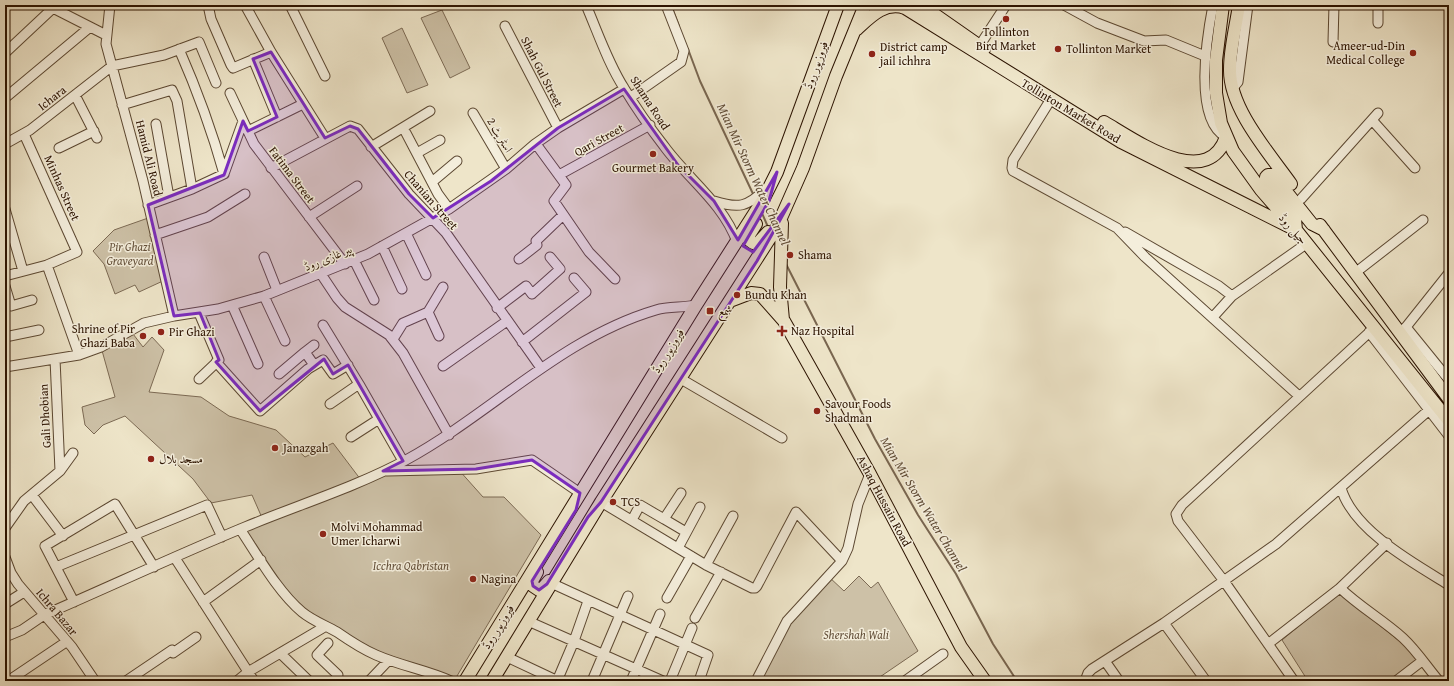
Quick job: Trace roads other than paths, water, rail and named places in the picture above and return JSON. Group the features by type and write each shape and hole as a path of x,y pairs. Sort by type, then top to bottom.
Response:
{"main road":[{"name":"فیروزپور روڈ","path":"465,681 696,305 737,242 757,202 770,186 777,172 838,5"},
{"name":"فیروزپور روڈ","path":"497,679 507,657 528,621 601,502 778,228 789,204 864,5"},
{"name":"Tollinton Market Road","path":"921,5 950,32 1051,99 1121,142 1296,230"},
{"name":"جیل روڈ","path":"1223,5 1215,75 1218,107 1226,137 1246,172 1296,230 1371,330 1449,421"},
{"name":"جیل روڈ","path":"1239,5 1230,69 1232,89 1238,106 1246,120 1301,199 1355,273 1402,330 1449,398"},
{"name":"Tollinton Market Road","path":"854,31 876,12 889,7 900,6 980,46 1089,114 1165,155 1197,163 1205,162 1217,155 1223,148 1226,137"},
{"path":"777,172 769,201 749,235 749,240 752,243 757,244 760,242 789,204"},
{"path":"1296,230 1296,219 1266,183 1265,180 1268,175 1276,177 1312,224 1324,230"},
{"name":"Ashaq Hussain Road","path":"778,228 780,299 784,321"},
{"name":"Ashaq Hussain Road","path":"730,301 750,293 760,294 784,321 870,474 961,647 985,681"},
{"path":"580,493 576,510 532,581 532,586 539,590 544,588 547,584 588,517 601,502"},
{"path":"479,656 492,647 521,596 529,592 535,596 534,604 504,655 497,679"}],"street":[{"name":"Hamid Ali Road","path":"110,5 106,44 148,205 174,316"},
{"path":"208,5 211,19 233,68 271,52"},
{"path":"245,5 266,44 325,138"},
{"path":"290,5 325,76"},
{"name":"Shama Road","path":"586,5 609,59 624,89 678,165 714,201 732,229 737,242"},
{"path":"631,98 681,62 684,57 684,51 666,5"},
{"path":"980,46 1006,5"},
{"path":"1064,5 1097,23 1144,41 1166,40 1205,56"},
{"path":"1213,5 1205,56 1205,82 1210,116 1216,130 1226,137"},
{"path":"1232,89 1238,82 1248,5"},
{"path":"1333,42 1334,5"},
{"path":"1378,5 1378,23"},
{"path":"5,52 50,6 106,35"},
{"name":"Shah Gul Street","path":"505,26 558,128"},
{"path":"7,93 90,27"},
{"path":"112,66 164,55 198,42 216,83"},
{"path":"179,49 199,93 214,137 224,174"},
{"path":"253,60 277,117"},
{"name":"Ichara","path":"5,144 24,134 112,66"},
{"name":"پیر غازی روڈ","path":"5,367 79,355 106,344 144,323 174,316 199,313 264,296 354,260 449,209 506,169 558,128 624,89"},
{"path":"122,105 173,90 177,101 192,189"},
{"name":"Fatima Street","path":"230,93 254,144 345,264"},
{"path":"59,148 96,134 75,95"},
{"path":"1051,99 1013,160 1013,171 1219,286 1232,296"},
{"path":"248,131 303,104"},
{"path":"372,146 430,111"},
{"name":"اسٹریٹ 2","path":"472,113 506,169"},
{"path":"1301,199 1375,117 1415,168"},
{"path":"148,205 192,189 224,174 243,121"},
{"path":"156,124 169,197"},
{"name":"Qari Street","path":"559,175 650,125"},
{"name":"Chanian Street","path":"271,168 350,126 358,128 409,194 433,218 446,234 541,368"},
{"path":"406,133 438,194 449,209"},
{"name":"Minhas Street","path":"24,134 77,252 47,265"},
{"path":"416,153 440,140"},
{"path":"536,144 566,186 554,200 589,252 615,280"},
{"path":"432,182 457,161"},
{"path":"309,217 357,186"},
{"path":"155,235 208,217 245,194"},
{"name":"Shama Road","path":"714,201 733,207 757,202"},
{"path":"5,209 23,271"},
{"path":"519,259 537,245 536,241 563,215"},
{"path":"1355,273 1423,220"},
{"path":"1116,228 1145,257 1299,396"},
{"path":"406,233 426,275"},
{"path":"1213,317 1232,296 1306,244"},
{"path":"382,246 402,289"},
{"path":"264,256 277,290"},
{"path":"497,308 526,286 532,294 560,269 550,257"},
{"path":"354,260 374,300"},
{"path":"5,276 47,265 79,355"},
{"path":"1449,273 1402,330 1449,380"},
{"path":"321,274 345,307 393,339 403,353 449,435"},
{"path":"522,342 586,292 574,278"},
{"path":"5,286 11,306 32,300"},
{"path":"393,339 403,323 428,312 443,287"},
{"path":"264,296 285,341"},
{"path":"232,305 258,364"},
{"path":"5,637 22,630 44,615 240,529 383,471 403,461 449,435 541,368 588,340 625,322 661,309 696,305"},
{"path":"428,312 439,336"},
{"path":"199,313 219,360 199,379"},
{"path":"443,366 507,320"},
{"path":"323,325 348,365 403,461"},
{"path":"5,337 39,330"},
{"path":"1294,681 1224,581 1178,521 1176,514 1182,505 1371,330 1449,436"},
{"path":"279,374 314,345"},
{"path":"305,352 314,365"},
{"name":"Gali Dhobian","path":"55,359 60,472"},
{"path":"216,362 260,411 296,379 323,360 333,374 348,365"},
{"path":"287,366 296,379"},
{"path":"681,378 782,438"},
{"path":"330,404 359,384"},
{"path":"1085,681 1088,673 1164,623 1276,544 1429,410"},
{"path":"352,437 379,419"},
{"path":"5,528 24,501 60,472 73,453"},
{"path":"383,471 476,469 532,460 580,493"},
{"path":"756,681 787,621 842,561 848,548 858,504 870,474"},
{"path":"1341,488 1344,498 1351,510 1365,526 1387,543 1449,585"},
{"path":"664,519 681,493"},
{"path":"32,495 63,536"},
{"path":"601,502 706,565 754,588 796,512 842,561"},
{"path":"74,602 45,546 116,504 154,567"},
{"path":"56,567 207,505 222,537"},
{"path":"632,520 640,505 686,532"},
{"path":"678,548 700,507"},
{"path":"706,565 733,516"},
{"path":"240,529 287,597 314,621 326,626 354,645 400,665 431,671 451,681"},
{"path":"1268,644 1340,588 1387,543"},
{"path":"667,598 691,556"},
{"name":"Ichra Bazar","path":"5,557 11,573 24,592 66,642 72,647 95,681"},
{"path":"175,558 254,681"},
{"path":"203,602 261,560"},
{"path":"695,618 721,572"},
{"path":"552,583 588,601 708,655 699,681"},
{"path":"1340,588 1356,604 1411,645 1439,681"},
{"path":"5,604 24,592"},
{"path":"592,681 628,596"},
{"path":"507,657 557,681 574,641 588,601"},
{"path":"632,681 660,614"},
{"path":"528,621 663,681"},
{"path":"1164,623 1206,681"},
{"path":"237,681 248,672 326,626"},
{"path":"670,681 692,628"},
{"path":"126,681 172,650 173,653 196,638"},
{"path":"8,681 66,642"},
{"path":"328,644 316,656 338,675 332,681"},
{"path":"280,653 304,679"},
{"path":"905,681 943,654"},
{"path":"369,681 389,660"},
{"path":"1105,661 1119,681"},
{"path":"1396,681 1422,661"}],"waterway":[{"name":"Mian Mir Storm Water Channel","path":"671,5 679,26"},
{"name":"Mian Mir Storm Water Channel","path":"688,49 700,81 754,196"},
{"name":"Mian Mir Storm Water Channel","path":"761,211 768,227"},
{"name":"Mian Mir Storm Water Channel","path":"786,264 875,439 918,515 956,574 993,644 1017,681"}],"place":[{"name":"Tollinton Bird Market","path":"1006,19"},
{"name":"Tollinton Market","path":"1058,49"},
{"name":"Ameer-ud-Din Medical College","path":"1413,53"},
{"name":"District camp jail ichhra","path":"872,54"},
{"name":"Gourmet Bakery","path":"653,154"},
{"name":"Shama","path":"790,255"},
{"name":"Bundu Khan","path":"737,295"},
{"name":"شمع","path":"710,311"},
{"name":"Naz Hospital","path":"782,331"},
{"name":"Pir Ghazi","path":"161,332"},
{"name":"Shrine of Pir Ghazi Baba","path":"143,336"},
{"name":"Savour Foods Shadman","path":"817,411"},
{"name":"Janazgah","path":"275,448"},
{"name":"مسجد بلال","path":"151,459"},
{"name":"TCS","path":"613,502"},
{"name":"Molvi Mohammad Umer Icharwi","path":"323,534"},
{"name":"Nagina","path":"473,579"}],"park label":[{"name":"Pir Ghazi Graveyard","path":"130,254"},
{"name":"Icchra Qabristan","path":"411,566"},
{"name":"Shershah Wali","path":"856,635"}]}
